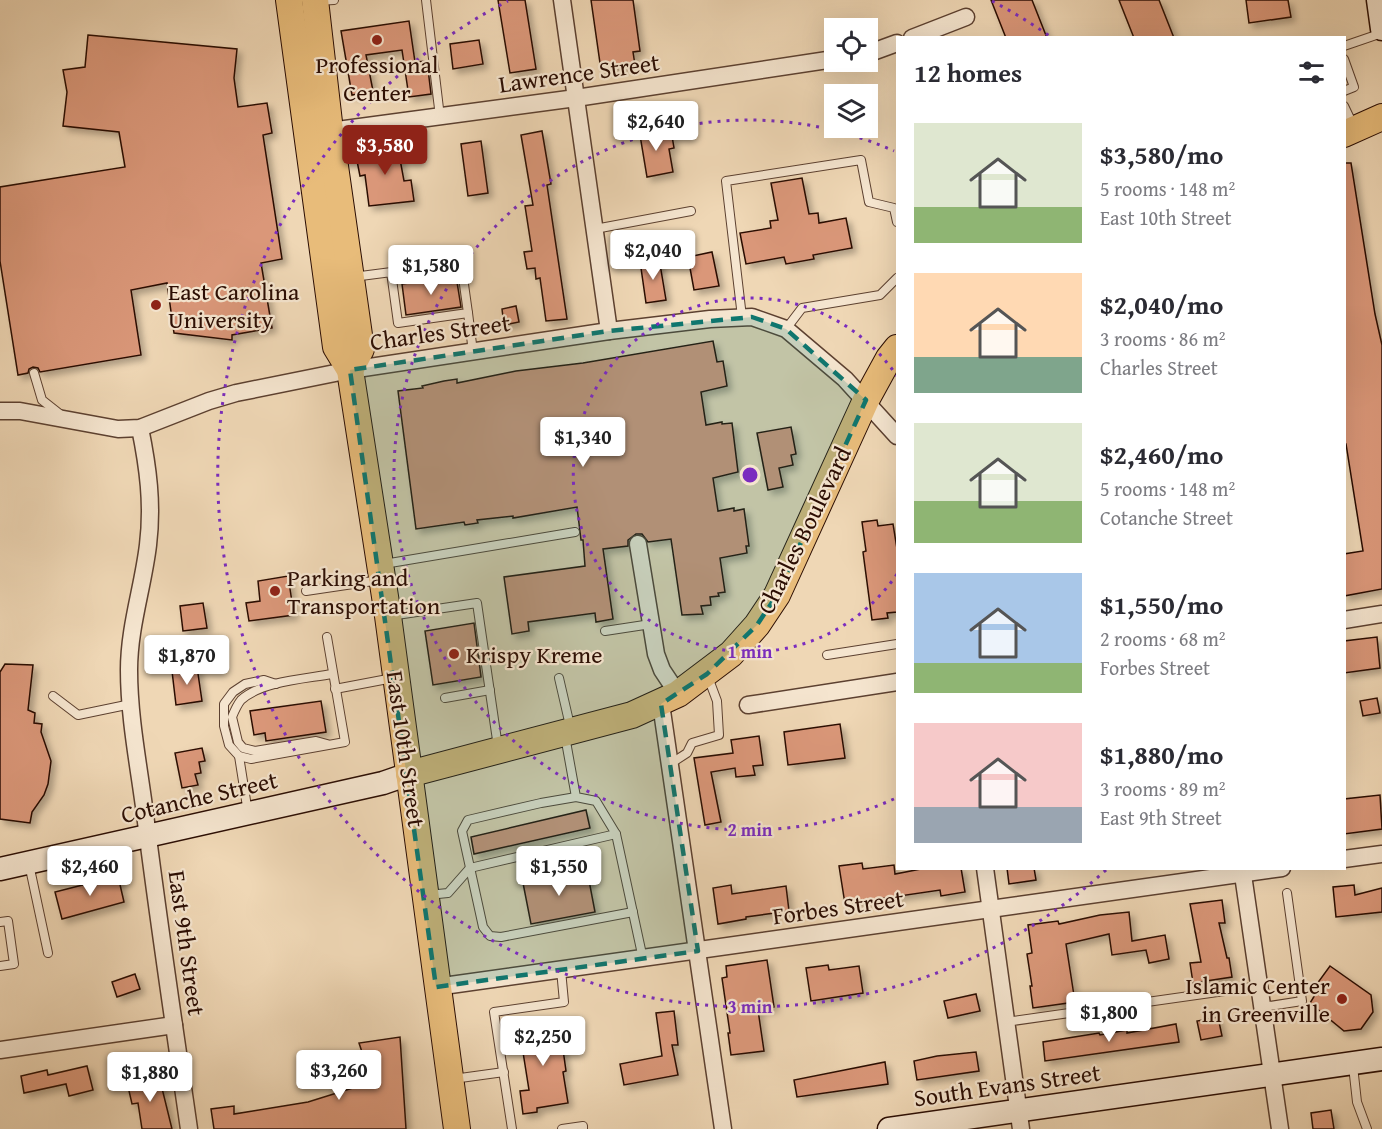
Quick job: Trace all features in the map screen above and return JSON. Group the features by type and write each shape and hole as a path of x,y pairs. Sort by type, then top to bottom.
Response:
{"main road":[{"name":"East 10th Street","path":"289,0 336,347 350,370 382,572 436,987 457,1129"},
{"name":"East 10th Street","path":"321,0 330,131 361,349 350,370"},
{"path":"1378,0 1382,31"},
{"path":"1349,132 1382,117"},
{"name":"Charles Boulevard","path":"409,774 632,715 670,699 707,674 731,654 757,625 777,595 866,400 896,349"},
{"name":"Cotanche Street","path":"0,869 383,783 409,774"},
{"name":"South Evans Street","path":"889,1129 1020,1120 1272,1074 1382,1059"}],"street":[{"path":"562,0 609,331"},
{"path":"917,36 966,17"},
{"path":"878,50 896,43"},
{"name":"Lawrence Street","path":"330,131 576,98 824,61"},
{"name":"Charles Street","path":"0,411 20,411 118,429 140,428 236,393 350,370 609,331 710,319 752,317 786,328 845,379 896,435"},
{"name":"East 9th Street","path":"140,428 150,480 151,511 148,545 129,656 131,704 147,836 189,1129"},
{"path":"638,544 656,654 670,699 670,764 723,1129"},
{"path":"1346,620 1382,614"},
{"path":"748,705 896,682"},
{"path":"1346,860 1382,854"},
{"path":"985,870 1020,1120"},
{"path":"1243,871 1281,1129"},
{"name":"Forbes Street","path":"436,987 643,960 1243,871"},
{"path":"0,1050 174,1025"}],"lane":[{"path":"426,0 440,117"},
{"path":"1346,45 1382,31"},
{"path":"1346,65 1354,87 1346,90"},
{"path":"1346,116 1349,132"},
{"path":"742,317 726,181 861,160 869,202 894,208 896,217"},
{"path":"595,230 691,211"},
{"path":"351,278 461,263 473,352"},
{"path":"391,272 398,323 468,313"},
{"path":"786,328 802,308 880,295 896,279"},
{"path":"34,372 42,400 69,421"},
{"path":"306,591 382,572 575,532"},
{"path":"388,616 477,603 499,750"},
{"path":"605,631 651,624"},
{"path":"238,756 251,759 345,742 327,637"},
{"path":"827,656 896,644"},
{"path":"330,745 316,741 255,751 243,748 238,742 232,717 242,700 276,684 333,674"},
{"path":"670,764 687,753 693,742 719,735 717,701 707,674"},
{"path":"335,689 396,678"},
{"path":"559,678 576,797"},
{"path":"248,813 238,756 229,745 224,726 224,704 233,692 245,684 264,680 276,684"},
{"path":"445,698 490,690"},
{"path":"53,696 78,715 131,704"},
{"path":"633,912 501,937 490,936 483,927 462,831 468,820 541,803 576,797 596,801 616,834 633,912 643,960"},
{"path":"425,896 448,892 470,868 616,834"},
{"path":"29,863 48,953"},
{"path":"1263,1007 1302,1001 1287,893"},
{"path":"0,922 8,921 14,964 0,966"},
{"path":"512,1129 494,1012 564,1002 561,970"},
{"path":"1006,1022 1260,986"},
{"path":"1352,1063 1357,1102 1367,1129"},
{"path":"450,1080 504,1072"},
{"path":"562,1129 582,1126 583,1129"}],"highlighted area":[{"path":"752,317 786,329 866,400 777,595 757,625 707,674 661,704 698,951 436,987 350,370 609,331"}],"building":[{"path":"498,0 525,0 536,69 510,73"},
{"path":"591,0 633,0 640,51 633,52 635,65 601,70"},
{"path":"991,0 1032,0 1046,36 1005,36"},
{"path":"1119,0 1159,0 1173,36 1133,36"},
{"path":"1246,0 1288,0 1291,17 1249,23"},
{"path":"409,21 415,62 427,61 431,94 409,97 402,50 366,55 373,91 352,95 341,31"},
{"path":"88,35 237,49 234,78 238,107 267,103 272,133 263,135 282,259 261,263 272,328 232,335 232,340 174,333 167,283 131,290 141,355 40,372 38,368 33,367 28,373 18,375 0,261 0,187 125,167 119,132 63,126 67,92 63,70 85,67"},
{"path":"479,40 483,64 453,69 450,44"},
{"path":"658,126 661,138 672,136 674,148 669,149 673,172 647,177 639,129"},
{"path":"542,131 551,184 547,185 567,319 546,321 540,278 536,279 535,268 527,269 524,252 532,251 525,206 533,205 521,135"},
{"path":"481,141 488,193 468,196 461,144"},
{"path":"397,143 404,181 411,180 414,201 369,206 365,175 360,176 357,161 364,160 362,150"},
{"path":"1346,163 1351,163 1382,345 1382,589 1346,596 1346,554 1363,551 1346,444"},
{"path":"802,178 809,214 818,213 819,223 846,218 852,248 813,255 814,259 786,264 784,257 746,264 740,233 771,228 770,221 778,220 771,183"},
{"path":"712,252 719,286 694,290 688,257"},
{"path":"659,258 666,300 646,303 640,261"},
{"path":"456,276 461,307 406,315 402,284"},
{"path":"516,306 519,322 504,325 502,309"},
{"path":"713,341 717,362 723,361 727,386 701,392 706,425 732,423 738,472 713,478 718,511 744,509 749,546 746,546 747,553 720,558 725,592 718,593 719,596 710,597 711,605 701,606 703,614 682,615 671,539 648,542 642,534 636,534 628,540 628,546 603,549 613,619 596,622 595,613 528,622 529,631 512,634 504,577 585,566 577,507 513,518 513,516 477,520 478,523 465,525 464,522 416,529 398,391 423,388 422,386 444,381 457,379 457,383 516,371 583,363"},
{"path":"791,427 796,454 791,455 793,465 779,468 783,487 768,490 757,433"},
{"path":"877,520 878,526 893,524 896,543 896,612 887,613 888,618 872,620 863,552 866,551 862,522"},
{"name":"Parking and Transportation","path":"288,576 294,615 249,621 246,603 260,601 258,581"},
{"path":"203,603 207,628 183,631 180,606"},
{"name":"Krispy Kreme","path":"474,623 481,677 433,685 425,631"},
{"path":"1377,637 1380,668 1346,673 1346,641"},
{"path":"5,664 33,665 28,710 35,713 34,723 42,724 41,732 51,761 48,784 44,795 32,812 30,823 0,819 0,672"},
{"path":"197,667 202,701 176,705 172,671"},
{"path":"1377,698 1380,713 1363,716 1360,701"},
{"path":"321,701 326,732 266,741 265,733 254,735 250,711"},
{"path":"840,724 845,758 788,765 784,732"},
{"path":"759,736 763,765 753,766 755,775 736,777 735,768 711,772 721,822 705,825 694,758 733,753 731,740"},
{"path":"202,748 205,761 199,762 201,773 195,774 198,785 182,788 175,753"},
{"path":"1380,795 1382,829 1346,834 1346,799"},
{"path":"586,810 590,828 474,854 471,837"},
{"path":"862,863 863,869 894,865 895,874 916,870 961,870 965,892 941,896 940,890 845,904 839,866"},
{"path":"587,870 595,912 531,924 523,883"},
{"path":"1007,870 1034,870 1036,880 1009,884"},
{"path":"118,876 124,902 62,919 55,892"},
{"path":"731,885 732,894 786,886 789,911 746,917 746,919 718,924 713,888"},
{"path":"1354,885 1355,895 1382,888 1382,912 1336,917 1333,887"},
{"path":"1222,900 1225,923 1219,923 1232,977 1193,983 1190,963 1201,962 1190,904"},
{"path":"1129,912 1132,941 1165,935 1169,959 1149,963 1146,950 1112,955 1109,934 1066,944 1075,1002 1033,1008 1027,954 1032,953 1028,925 1058,921 1059,924 1100,915"},
{"path":"767,960 774,1007 758,1010 764,1051 731,1055 722,978 727,977 726,966"},
{"path":"828,965 829,970 859,966 863,993 811,1001 806,968"},
{"name":"Islamic Center in Greenville","path":"1330,966 1371,995 1373,1012 1361,1029 1344,1031 1310,1003 1315,995 1311,992"},
{"path":"135,974 140,989 117,997 112,982"},
{"path":"976,994 980,1011 948,1018 944,1001"},
{"path":"674,1011 678,1045 672,1045 678,1075 624,1085 620,1064 662,1056 656,1013"},
{"path":"1218,1017 1222,1036 1201,1040 1197,1021"},
{"path":"559,1021 568,1103 537,1108 537,1112 523,1114 520,1091 529,1090 519,1027"},
{"path":"1176,1024 1179,1042 1045,1061 1043,1042 1127,1030 1127,1033"},
{"path":"400,1037 406,1129 214,1129 211,1109 234,1106 234,1114 308,1102 372,1082 359,1043"},
{"path":"976,1052 979,1071 917,1080 914,1061"},
{"path":"885,1062 888,1084 797,1097 794,1080"},
{"path":"87,1066 93,1090 69,1096 66,1084 24,1093 21,1076 47,1070 48,1075"},
{"path":"159,1076 172,1129 142,1129 138,1103 132,1104 127,1082"},
{"path":"1331,1110 1334,1129 1313,1129 1311,1113"}],"place":[{"name":"Professional Center","path":"377,40"},
{"name":"East Carolina University","path":"156,305"},
{"name":"Parking and Transportation","path":"275,591"},
{"name":"Krispy Kreme","path":"454,654"},
{"name":"Islamic Center in Greenville","path":"1342,999"}]}
